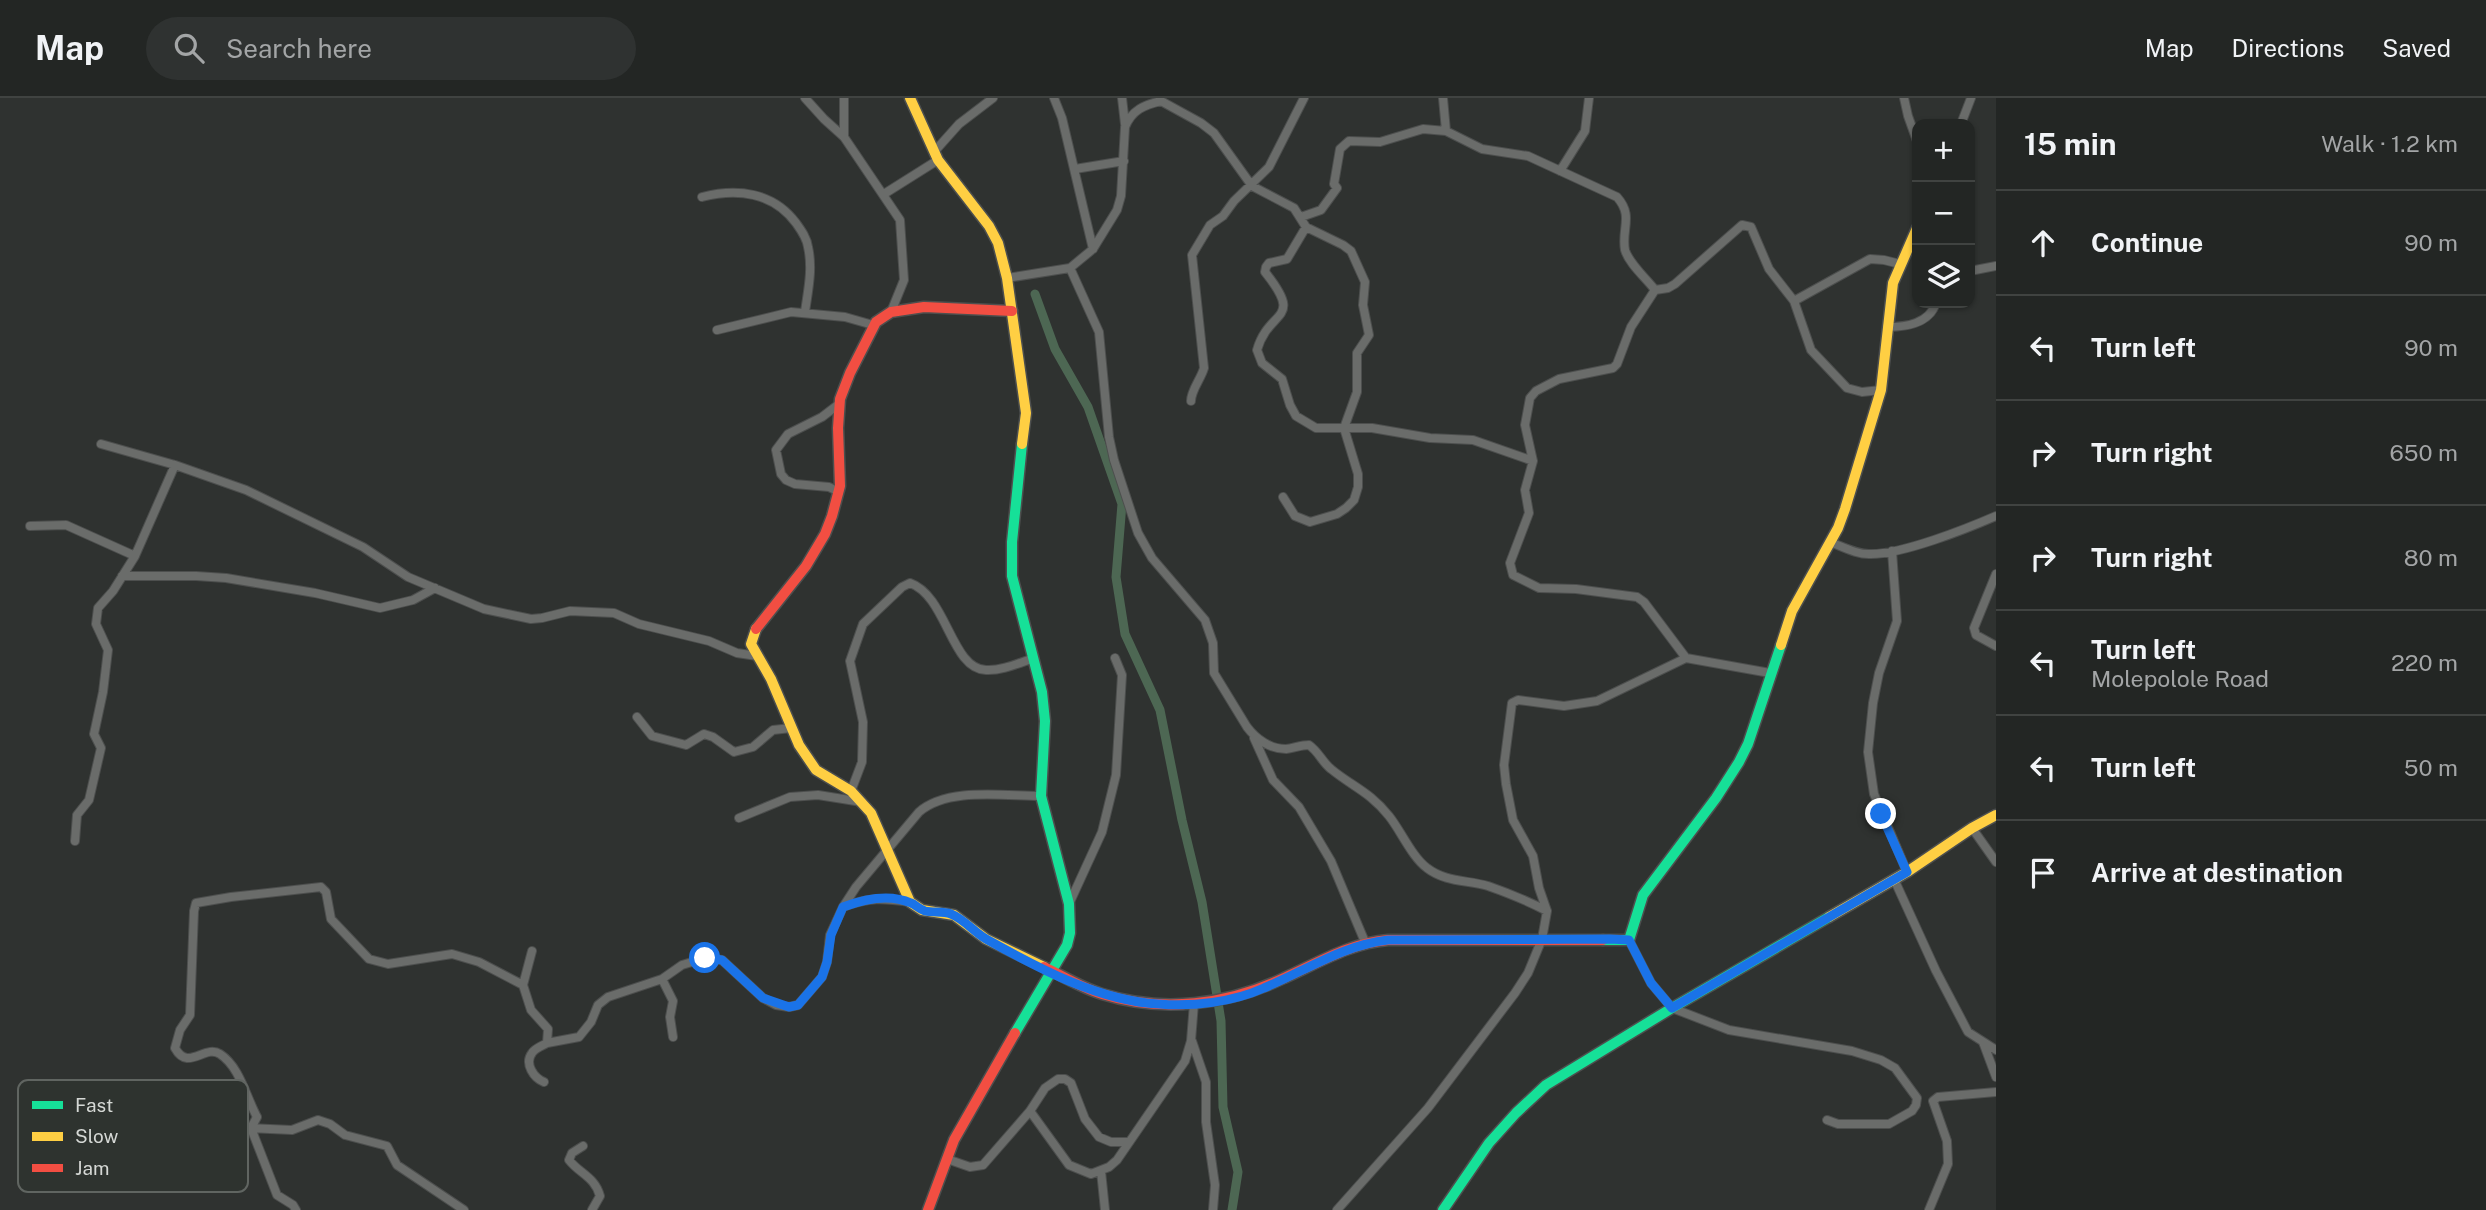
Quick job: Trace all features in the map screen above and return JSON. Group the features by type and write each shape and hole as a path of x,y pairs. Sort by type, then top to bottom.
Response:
{"street":[{"path":"806,98 824,120 844,136 884,194 901,225 904,280 891,312"},
{"path":"844,98 844,136"},
{"path":"909,98 936,156 989,226 998,243 1007,278 1026,413 1012,542 1012,576 1044,708 1041,796 1069,904 1070,933 1067,945 1052,972 964,1122 928,1210"},
{"path":"884,194 936,156 959,124 993,98"},
{"path":"1054,98 1062,118 1093,249"},
{"path":"1007,278 1070,268 1093,249 1117,210 1121,196 1125,127 1122,98"},
{"path":"1191,401 1191,394 1204,368 1192,255 1210,225 1217,222 1275,160 1304,98"},
{"path":"1443,98 1446,131"},
{"path":"1560,171 1585,131 1589,98"},
{"path":"1904,98 1912,127"},
{"path":"1963,119 1971,98"},
{"path":"1125,127 1129,117 1137,110 1161,101 1202,123 1214,133 1252,186 1294,208 1306,227 1351,251 1365,282 1363,305 1369,335 1357,352 1357,393 1344,428 1358,474 1358,487 1353,500 1346,508 1337,514 1310,522 1295,516 1283,497"},
{"path":"1301,217 1321,210 1337,188 1334,184 1340,149 1349,141 1380,142 1423,129 1446,131 1482,149 1518,153 1617,197 1626,211 1627,255 1656,290"},
{"path":"1075,169 1124,161"},
{"path":"702,197 721,192 756,196 776,204 793,220 808,243 810,256 811,274 805,312"},
{"path":"1686,658 1644,602 1637,597 1576,589 1539,588 1513,575 1510,562 1529,513 1525,491 1533,461 1525,425 1530,398 1536,391 1559,379 1613,369 1617,365 1631,327 1656,290 1675,284 1742,225 1751,227 1774,276 1794,301 1811,350 1847,388 1862,393 1881,390"},
{"path":"1306,227 1287,259 1269,263 1266,267 1265,272 1284,299 1285,307 1260,342 1258,357 1282,379 1296,416 1316,428 1372,428 1430,438 1473,440 1533,461"},
{"path":"1827,1120 1838,1124 1889,1124 1912,1111 1917,1098 1895,1068 1881,1060 1852,1051 1729,1030 1672,1008 1651,983 1629,940 1643,895 1740,762 1792,611 1845,509 1881,390 1893,283 1912,239"},
{"path":"1794,301 1870,259 1900,264"},
{"path":"1975,270 1996,266"},
{"path":"1070,268 1099,332 1109,438 1138,533 1152,558 1205,620 1213,643 1214,673 1253,735 1273,780 1299,807 1331,861 1365,942"},
{"path":"910,902 875,820 850,791 816,770 803,752 771,679 751,644 752,636 757,626 804,573 830,523 839,492 839,404 848,377 873,325 891,312 949,306 1012,312"},
{"path":"1887,327 1908,327 1923,319 1934,308"},
{"path":"717,330 782,313 805,312 845,317 873,325"},
{"path":"839,404 822,417 788,435 776,450 781,474 786,480 795,484 829,487 839,492"},
{"path":"101,444 175,465 246,490 363,547 408,576 484,609 531,619 570,611 614,613 639,624 709,641 737,653 757,656"},
{"path":"75,841 77,815 89,800 101,748 94,734 108,650 96,624 98,608 135,556 175,465"},
{"path":"1830,542 1870,554 1892,551 1965,529 1996,516"},
{"path":"30,526 66,525 135,556"},
{"path":"1892,551 1897,621 1875,693 1868,752 1874,794 1907,872"},
{"path":"1996,574 1973,628 1976,635 1996,646"},
{"path":"122,576 226,578 315,593 380,608 413,600 435,588"},
{"path":"850,791 862,762 863,722 850,661 863,624 902,587 910,583 923,590 943,617 950,638 975,668 984,671 996,669 1034,658"},
{"path":"1069,904 1102,832 1116,775 1122,675 1115,658"},
{"path":"1337,1210 1428,1108 1515,993 1528,973 1542,939 1547,911 1533,856 1513,820 1506,785 1504,765 1512,703 1518,700 1564,706 1597,701 1686,658 1770,673"},
{"path":"637,717 652,736 663,740 685,745 704,734 734,752 753,747 773,730 791,728"},
{"path":"1253,735 1278,748 1309,746 1314,749 1332,770 1358,786 1376,802 1401,832 1418,860 1430,870 1453,880 1489,886 1547,911"},
{"path":"739,818 790,797 818,795 862,802"},
{"path":"544,1082 536,1079 532,1073 530,1057 533,1051 547,1043 579,1037 602,1000 662,979 682,965 705,958 716,959 731,967 763,998 789,1007 798,1005 822,977 831,935 843,907 908,822 926,806 947,797 1041,796"},
{"path":"1443,1210 1477,1157 1530,1098 1565,1072 1907,872 1996,815"},
{"path":"1972,828 1996,862"},
{"path":"1894,879 1931,961 1968,1032 1996,1050"},
{"path":"240,1080 223,1057 212,1051 185,1058 179,1055 175,1048 180,1030 190,1015 191,953 196,904 231,897 321,887 326,892 331,919 369,959 388,964 452,954 479,962 523,985"},
{"path":"843,907 863,899 878,898 910,902 927,912 954,915 986,939 1099,993 1131,1002 1161,1005 1234,998 1264,989 1365,942 1629,940"},
{"path":"533,951 523,985 531,1010 548,1029 547,1043"},
{"path":"662,979 673,1001 670,1017 673,1037"},
{"path":"1030,1111 1069,1165 1091,1174 1101,1171 1117,1160 1185,1061 1198,1003"},
{"path":"1191,1041 1206,1082 1206,1122 1215,1185 1213,1210"},
{"path":"1983,1042 1996,1077"},
{"path":"947,1159 970,1167 984,1165 1030,1111 1045,1088 1058,1079 1071,1083 1085,1119 1099,1137 1111,1142 1127,1142"},
{"path":"1929,1210 1948,1164 1947,1141 1933,1101 1938,1097 1996,1092"},
{"path":"248,1097 257,1117 251,1128 277,1195 296,1210"},
{"path":"251,1128 292,1130 311,1122 325,1121 345,1135 387,1146 397,1165 464,1210"},
{"path":"583,1146 572,1153 569,1160 598,1188 600,1196 592,1210"},
{"path":"1101,1171 1105,1210"}],"waterway":[{"path":"1035,294 1055,349 1088,407 1122,504 1116,577 1125,634 1160,710 1202,902 1221,1021 1223,1107 1238,1172 1232,1210"}],"traffic: fast":[{"path":"1015,1033 1067,945 1070,933 1069,904 1041,796 1045,721 1042,692 1012,576 1012,542 1022,444"},
{"path":"1603,940 1629,940 1643,895 1716,798 1739,762 1748,744 1781,645"},
{"path":"1443,1210 1489,1143 1546,1085 1829,917"}],"traffic: slow":[{"path":"910,98 938,160 989,226 998,243 1007,278 1026,413 1022,444"},
{"path":"1781,645 1792,611 1838,528 1845,509 1881,390 1893,283 1912,239"},
{"path":"756,629 751,644 771,679 799,745 816,770 851,791 871,813 910,902 922,910 954,915 986,939 1044,967"},
{"path":"1829,917 1907,872 1996,815"}],"traffic: jam":[{"path":"756,629 806,566 825,534 840,486 840,399 876,322 891,312 924,307 1012,311"},
{"path":"1044,967 1102,994 1125,1000 1194,1003 1240,995 1334,954 1374,942 1603,940"},
{"path":"928,1210 954,1140 1015,1033"}],"route":[{"path":"705,958 722,960 763,998 789,1007 798,1005 822,977 834,923 843,907 863,899 888,898 910,902 927,912 954,915 986,939 1052,972 1099,993 1131,1002 1161,1005 1234,998 1264,989 1365,942 1610,939 1629,940 1642,969 1672,1008 1907,872 1881,814"}]}
